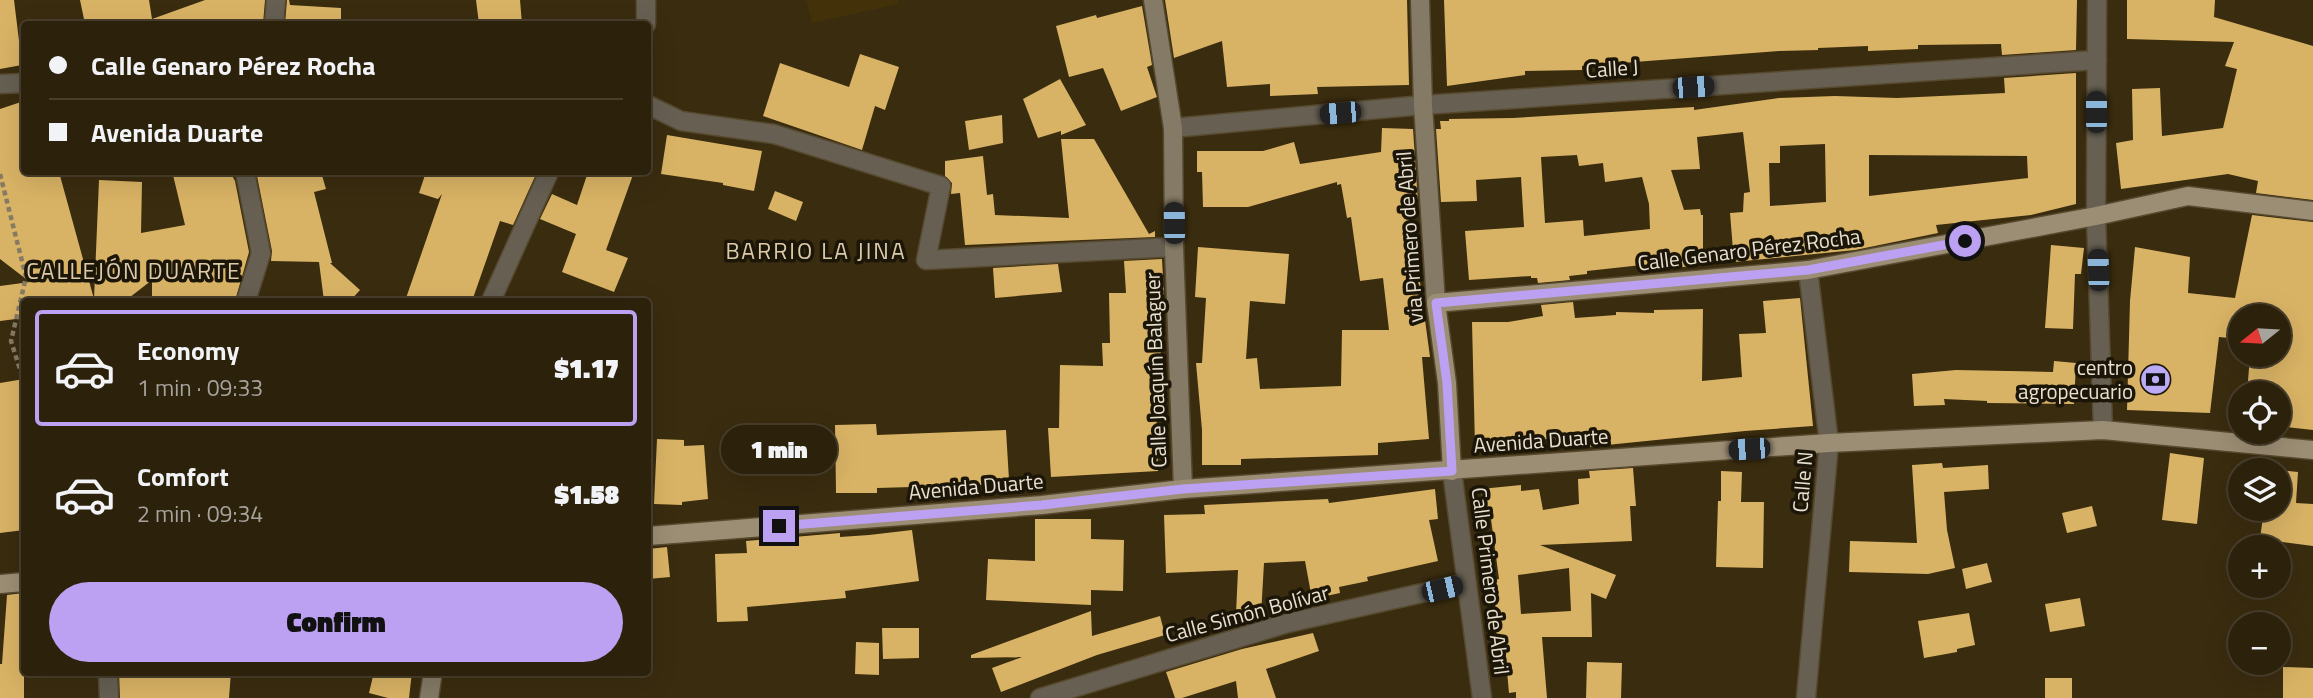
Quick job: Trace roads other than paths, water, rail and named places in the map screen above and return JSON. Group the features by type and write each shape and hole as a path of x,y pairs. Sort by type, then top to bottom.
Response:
{"main road":[{"name":"Calle Joaquín Balaguer","path":"1153,0 1173,128 1174,247 1183,489"},
{"name":"via Primero de Abril","path":"1420,0 1423,105 1436,303 1447,383 1452,471"},
{"name":"Calle Genaro Pérez Rocha","path":"1436,303 1808,270 2188,196 2313,211"},
{"name":"Avenida Duarte","path":"651,536 1042,505 1183,489 1829,443 2103,430 2313,450"},
{"path":"0,584 21,582"},
{"path":"429,698 432,676"}],"street":[{"path":"274,21 275,0"},
{"path":"646,0 646,21"},
{"path":"2098,0 2096,216 2103,430"},
{"name":"Calle J","path":"1173,128 1423,105 2097,60"},
{"path":"0,84 21,83"},
{"path":"651,106 681,121 775,134 941,186 926,260 1174,247"},
{"path":"246,175 261,253 247,298"},
{"path":"492,298 548,175"},
{"name":"Calle N","path":"1806,698 1829,443 1808,270"},
{"name":"Calle Primero de Abril","path":"1452,471 1482,698"},
{"name":"Calle Simón Bolívar","path":"1040,698 1288,623 1467,583"},
{"path":"108,676 108,698"}],"place":[{"name":"centro agropecuario","path":"2156,380"}],"district":[{"name":"BARRIO LA JINA","path":"816,251"},
{"name":"CALLEJÓN DUARTE","path":"134,271"}]}
